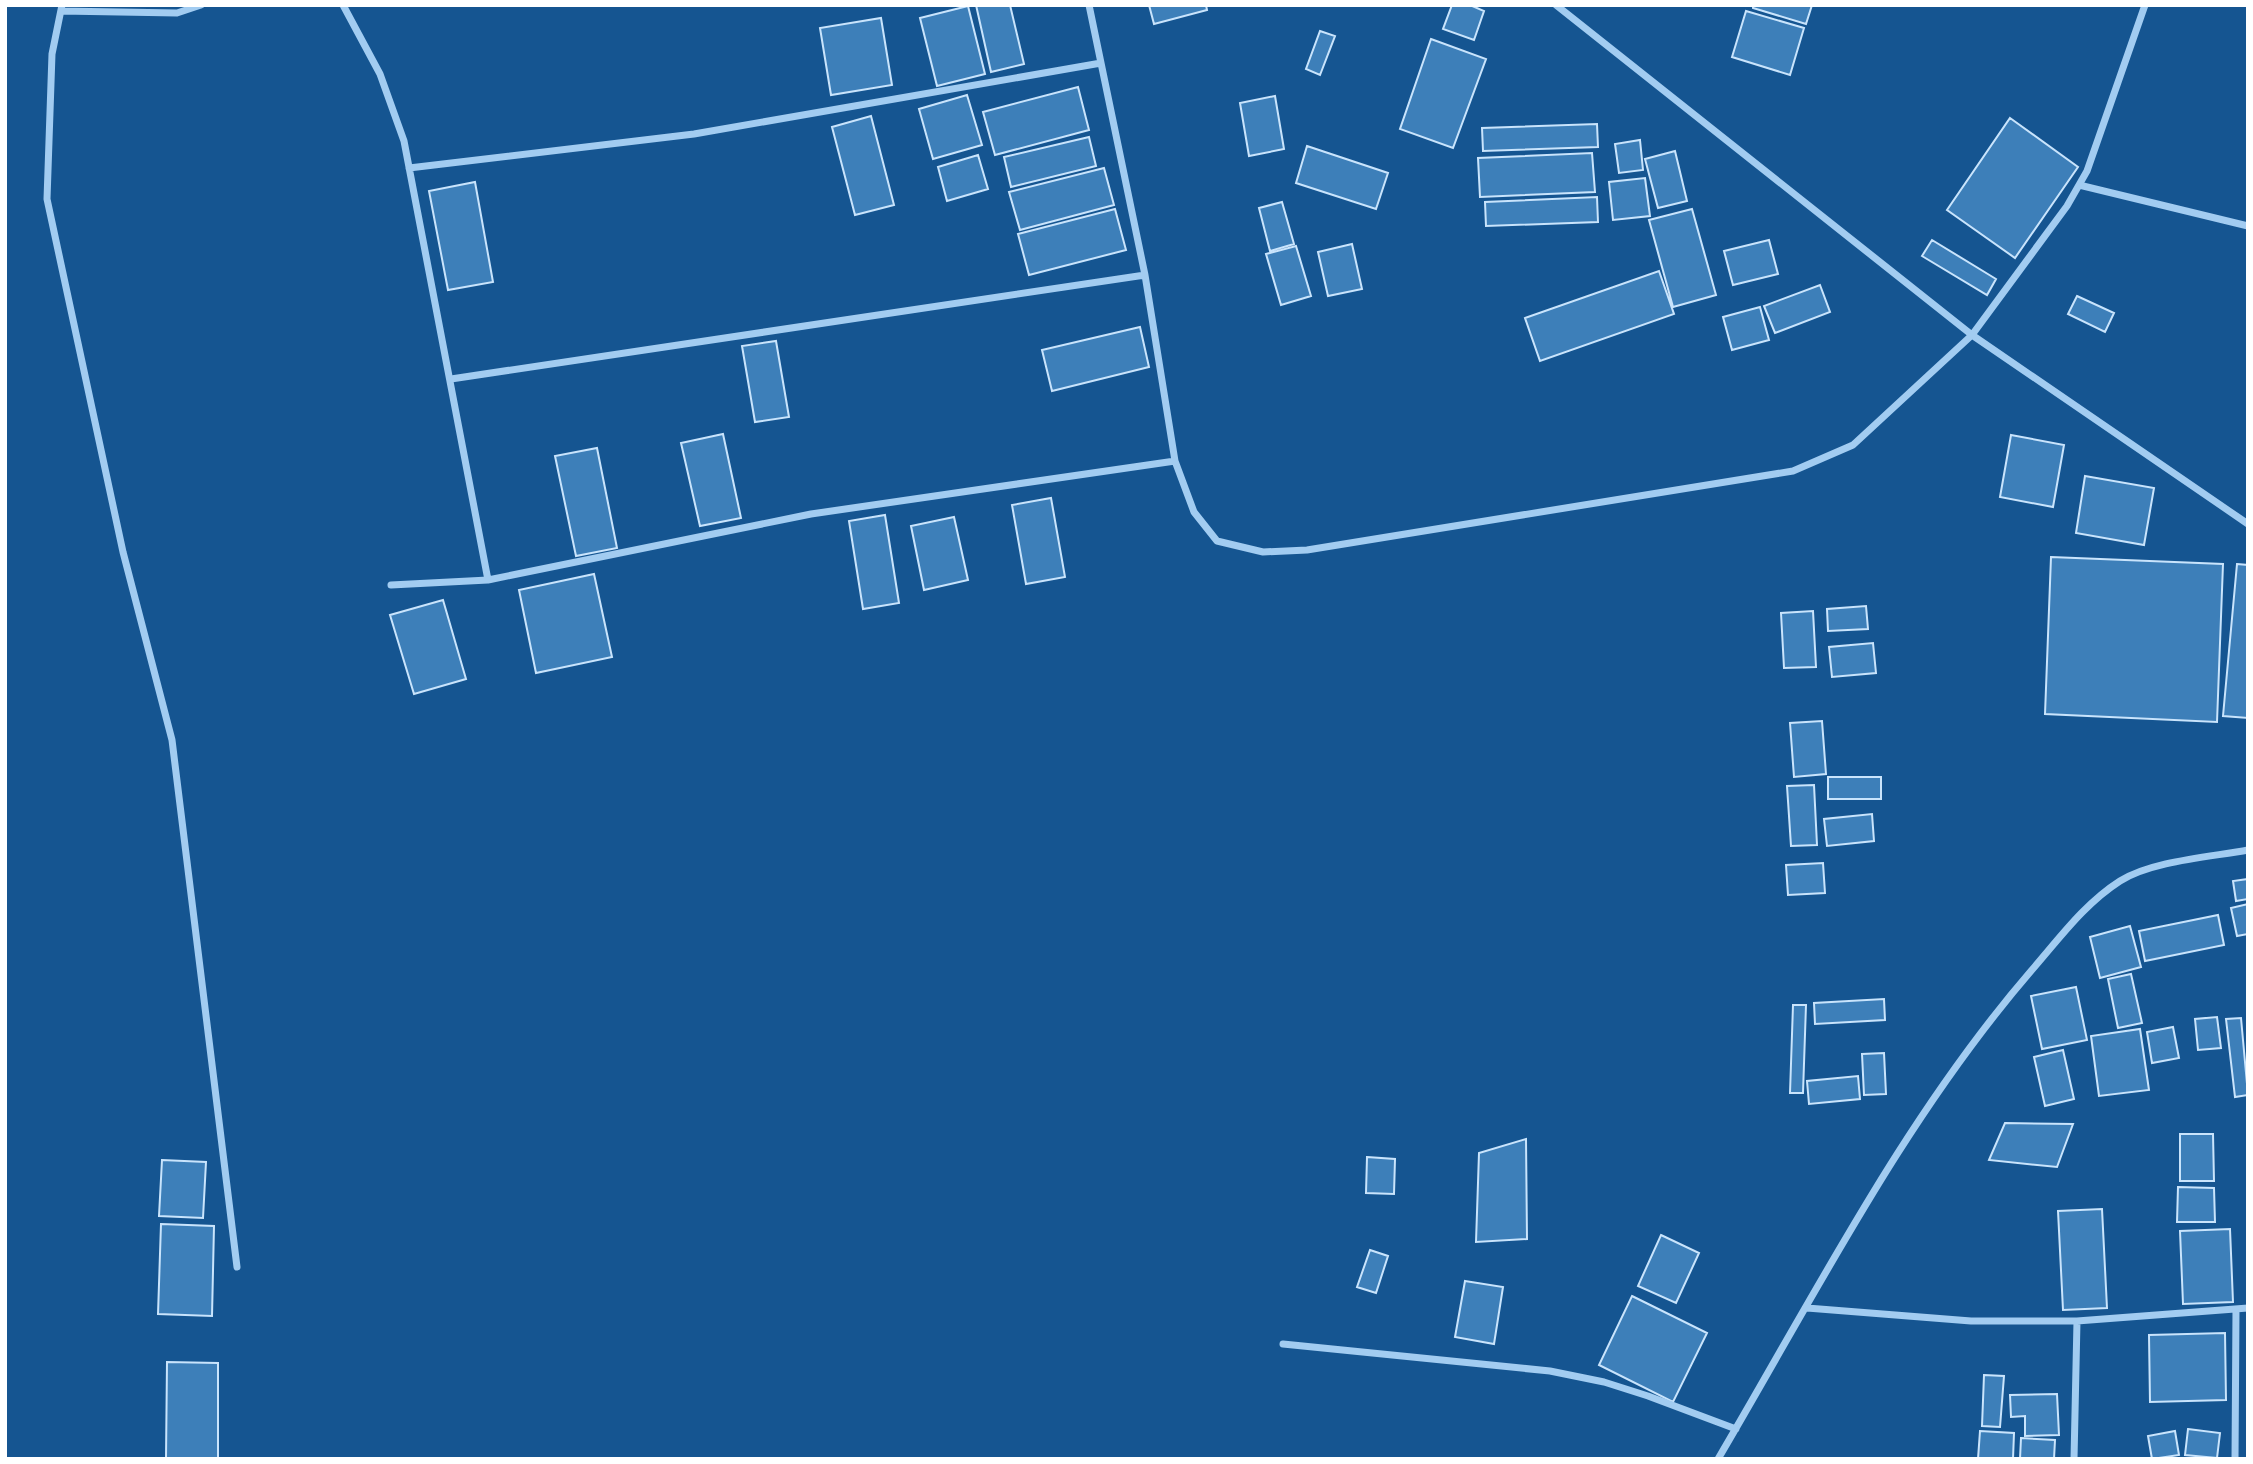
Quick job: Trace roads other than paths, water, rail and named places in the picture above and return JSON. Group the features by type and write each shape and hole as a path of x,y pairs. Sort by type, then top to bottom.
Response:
{"street":[{"path":"201,5 177,13 61,8 52,54 47,200 123,552 172,740 237,1267"},
{"path":"343,5 380,74 404,141 488,580"},
{"path":"1090,5 1145,275 1175,461 1194,512 1217,541 1263,552 1307,550 1628,500 1793,471 1853,445 1972,335 2079,186 2087,171 2145,5"},
{"path":"1556,5 1972,335 2248,524"},
{"path":"409,169 694,134 1101,63"},
{"path":"2079,186 2248,226"},
{"path":"451,379 1145,275"},
{"path":"391,585 488,580 811,514 1175,461"},
{"path":"1718,1459 1956,1064 2006,1000 2091,901 2123,879 2158,867 2248,850"},
{"path":"1807,1308 1971,1321 2077,1321 2248,1308"},
{"path":"2235,1459 2236,1308"},
{"path":"2074,1459 2077,1321"},
{"path":"1283,1344 1550,1371 1615,1385 1735,1429"}]}
